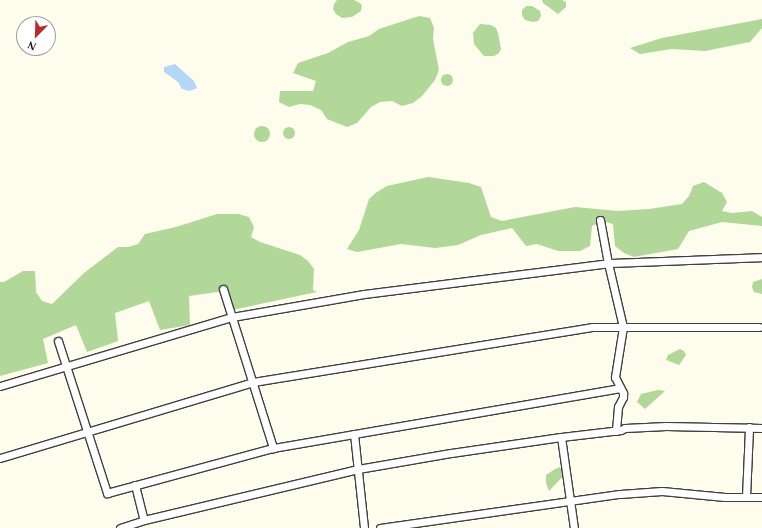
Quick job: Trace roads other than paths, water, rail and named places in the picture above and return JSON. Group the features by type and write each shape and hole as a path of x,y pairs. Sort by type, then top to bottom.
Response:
{"street":[{"path":"600,220 608,263 623,327 615,377 623,397 618,407 619,431"},
{"path":"0,386 232,316 364,294 608,263 762,257"},
{"path":"223,289 273,448"},
{"path":"0,458 253,382 592,327 760,327"},
{"path":"58,340 107,492 273,448 620,388"},
{"path":"120,528 358,469 561,437 619,431 625,428 666,426 762,432"},
{"path":"749,430 762,428"},
{"path":"746,497 749,430"},
{"path":"354,434 364,528"},
{"path":"561,437 572,501 574,528"},
{"path":"135,485 142,523"},
{"path":"380,528 620,494 662,492 762,497"}],"water":[{"path":"175,64 194,81 197,88 189,91 182,89 178,82 164,72 164,67"}]}
